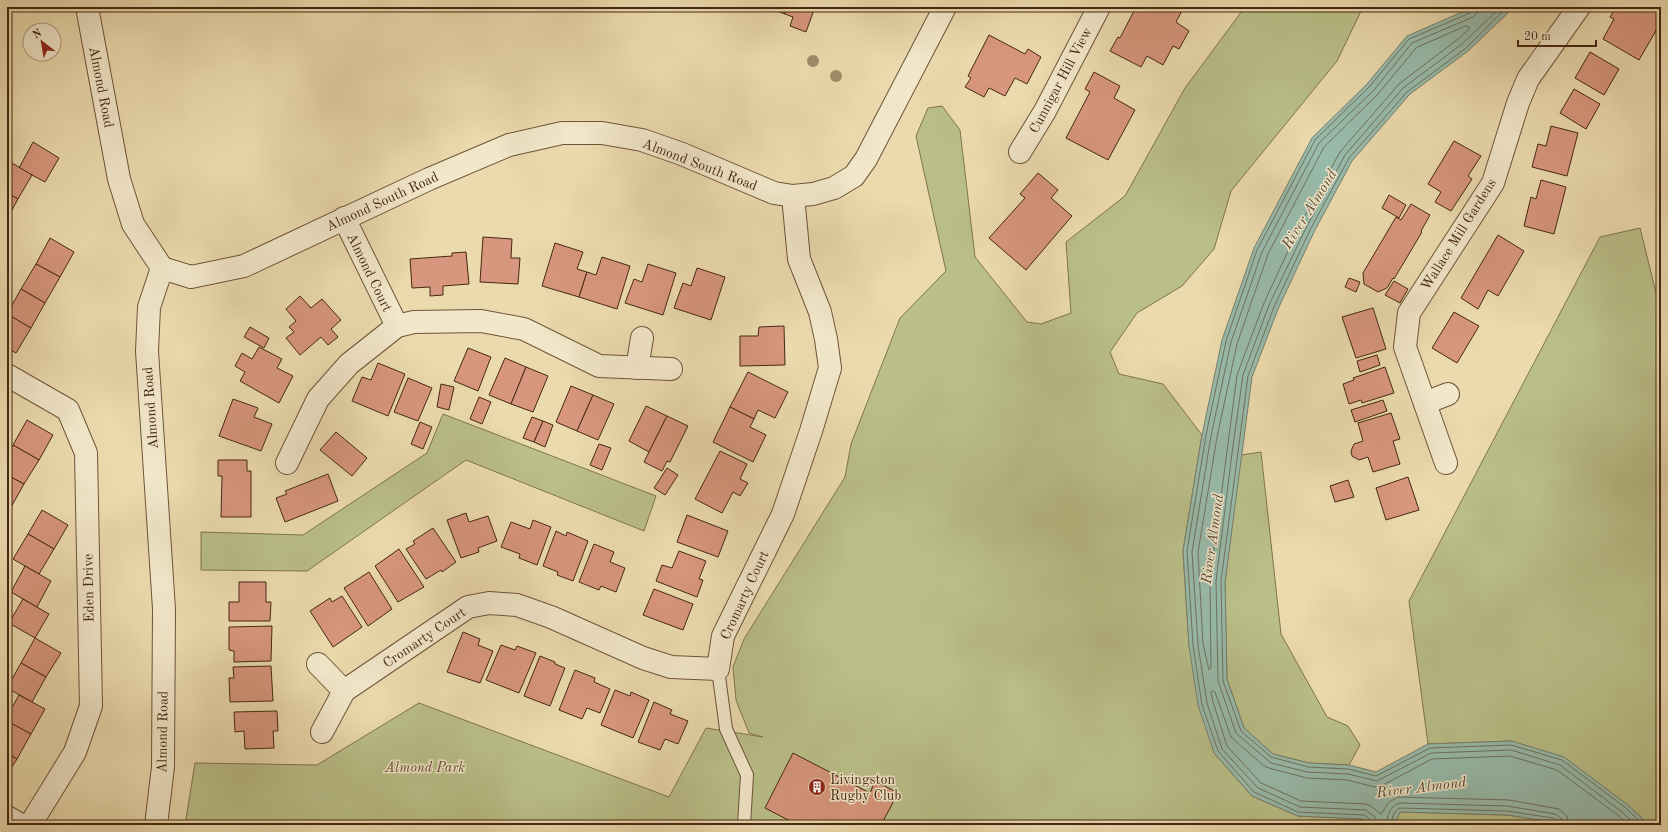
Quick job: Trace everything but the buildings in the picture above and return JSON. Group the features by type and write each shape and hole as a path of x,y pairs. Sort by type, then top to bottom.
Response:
{"street":[{"name":"Almond Road","path":"87,7 119,179 133,224 162,268 148,307 147,351 164,609 163,767 156,825"},
{"name":"Almond South Road","path":"162,268 191,277 244,266 429,179 509,145 562,133 602,133 642,140 682,154 774,193 793,196 813,194 834,188 854,176 866,159 945,7"},
{"name":"Cunnigar Hill View","path":"1020,152 1045,111 1099,7"},
{"name":"Wallace Mill Gardens","path":"1446,463 1405,347 1409,313 1493,183 1518,103 1528,79 1579,7"},
{"name":"Cromarty Court","path":"322,732 344,691 468,606 489,603 517,605 551,617 643,658 670,668 718,670 723,636 783,514 811,432 830,368 820,312 799,259 793,196"},
{"name":"Almond Court","path":"344,218 397,326"},
{"name":"Almond Court","path":"287,463 318,399 349,364 397,326 414,322 481,321 524,328 599,366 671,369"},
{"path":"637,368 642,338"},
{"name":"Eden Drive","path":"7,375 68,410 86,453 91,706 75,752 30,825"},
{"path":"1425,403 1448,394"},
{"path":"318,664 344,691"},
{"path":"7,817 21,825"}],"lane":[{"path":"718,670 726,729 747,775 744,825"}],"green space":[{"name":"Almond Park","path":"1245,7 1363,7 1337,61 1231,191 1214,249 1182,286 1137,313 1110,352 1119,374 1163,384 1202,435 1183,551 1189,646 1214,753 1252,796 1298,816 1363,819 1371,825 185,825 195,763 317,765 419,703 669,797 706,728 763,737 749,733 736,700 733,667 744,639 845,477 851,444 900,318 946,271 916,136 928,108 942,106 960,130 975,257 1027,322 1041,324 1071,313 1066,242 1125,196 1185,88"},
{"path":"1640,228 1661,313 1661,825 1649,825 1628,805 1512,741 1428,744 1409,601 1600,237"},
{"path":"443,414 656,496 644,531 466,460 307,571 201,570 201,532 303,535 427,453"},
{"path":"1261,452 1281,634 1327,717 1348,726 1360,745 1349,765 1309,763 1273,754 1244,728 1227,679 1225,582 1241,455"},
{"path":"1400,812 1507,815 1552,822 1558,825 1399,825 1395,822"}],"water":[{"name":"River Almond","path":"1470,7 1512,7 1508,13 1468,51 1410,94 1352,161 1314,232 1278,309 1252,377 1225,582 1227,679 1244,728 1273,754 1309,763 1349,765 1376,772 1428,744 1512,741 1564,757 1628,805 1649,825 1558,825 1552,822 1507,815 1400,812 1396,821 1399,825 1371,825 1363,819 1298,816 1252,796 1214,753 1198,705 1189,646 1183,551 1202,435 1222,340 1254,248 1312,138 1367,84 1407,36 1469,9"}],"place":[{"name":"Livingston Rugby Club","path":"817,787"}]}
